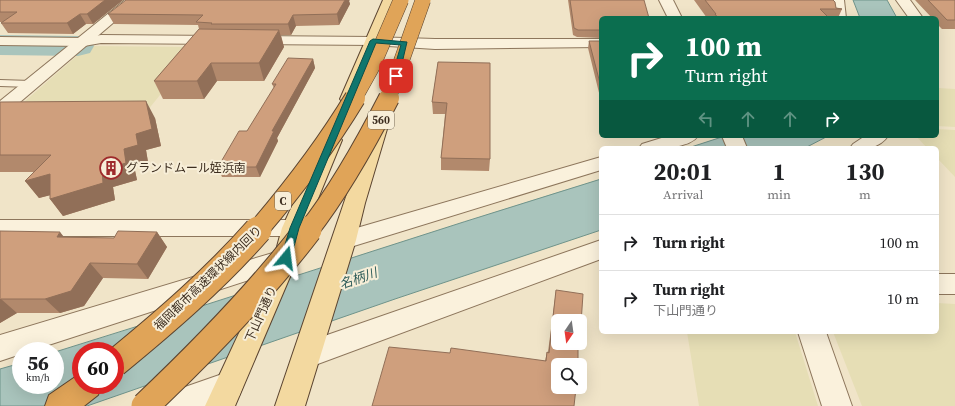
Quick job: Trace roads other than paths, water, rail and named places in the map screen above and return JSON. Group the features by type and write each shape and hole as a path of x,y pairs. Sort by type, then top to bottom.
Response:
{"highway":[{"name":"福岡都市高速環状線内回り","path":"124,356 145,340 192,297 253,237 295,186 331,136 362,86 376,58 400,0"},
{"path":"145,406 194,360 248,304 294,248 335,192 366,140 392,91 423,0"},
{"path":"60,406 75,394"}],"main road":[{"name":"下山門通り","path":"224,396 286,258 294,228 390,0"},
{"name":"560","path":"290,406 344,240 354,203 400,62 418,0"}],"street":[{"path":"0,110 133,0"},
{"path":"666,0 674,16"},
{"path":"838,0 839,16"},
{"path":"903,0 915,16"},
{"path":"0,41 84,42 101,39 373,41 405,43 599,43"},
{"path":"656,146 682,138"},
{"path":"863,146 875,138"},
{"path":"344,240 599,163"},
{"path":"0,228 294,228"},
{"path":"307,355 599,251"},
{"path":"0,348 286,258"},
{"path":"939,284 955,284"},
{"path":"813,334 837,406"},
{"path":"173,406 224,396"}],"lane":[{"path":"0,84 31,84"}],"water":[{"path":"853,0 887,0 896,16 859,16"},
{"path":"719,138 824,138 809,146 694,146"},
{"name":"名柄川","path":"599,180 599,231 395,299 124,393 124,342 87,342"},
{"path":"72,347 72,394 122,394 87,406 0,406 0,369 12,366 12,394 64,394 64,349"}],"waterway":[{"path":"0,45 78,46"}],"place":[{"name":"グランドムール姪浜南","path":"111,168"}]}
